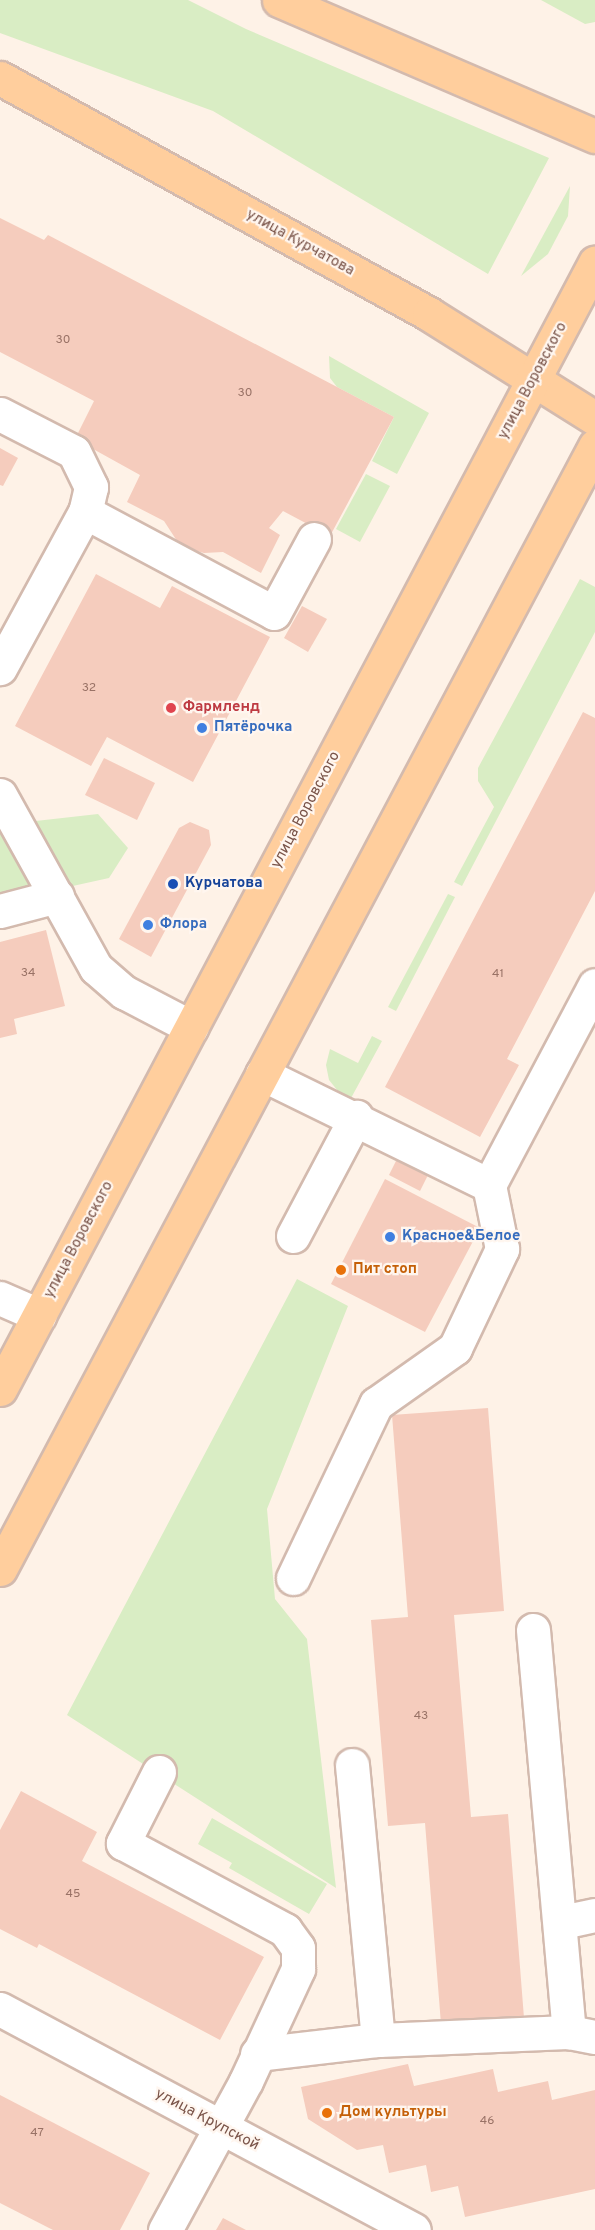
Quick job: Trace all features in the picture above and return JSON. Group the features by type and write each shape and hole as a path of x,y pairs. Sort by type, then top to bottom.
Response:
{"main road":[{"path":"279,0 595,136"},
{"name":"улица Курчатова","path":"0,78 535,377 595,418"},
{"name":"улица Воровского","path":"0,1389 595,263"},
{"path":"0,1569 595,446"}],"street":[{"path":"0,414 74,453 91,487 86,512 0,668"},
{"path":"86,512 274,613 314,539"},
{"path":"0,795 96,968 124,992 191,1027"},
{"path":"0,911 57,896"},
{"path":"293,1578 376,1404 455,1347 502,1249 489,1185 595,985"},
{"path":"262,1074 356,1117 489,1185"},
{"path":"293,1236 356,1117"},
{"path":"0,1298 39,1315"},
{"path":"257,2054 378,2040 582,2034 562,1922 533,1630"},
{"path":"352,1764 378,2040"},
{"path":"159,1772 123,1843 285,1930 298,1948 298,1969 222,2128 165,2230"},
{"path":"562,1922 595,1915"},
{"name":"улица Крупской","path":"0,2009 414,2230"}],"green space":[{"path":"0,0 188,0 246,29 549,158 488,274 213,111 0,33"},
{"path":"541,0 595,0 595,22 585,24"},
{"path":"570,186 568,216 548,254 521,276"},
{"path":"329,356 429,413 397,474 372,461 394,417 337,387 330,378"},
{"path":"366,474 390,486 360,542 336,529"},
{"path":"580,579 595,587 595,632 462,886 454,882 494,807 478,781 478,768"},
{"path":"98,814 128,848 109,878 0,902 0,825"},
{"path":"448,894 455,897 396,1011 388,1007"},
{"path":"372,1036 382,1041 350,1100 342,1096 329,1080 326,1065 330,1049 358,1063"},
{"path":"297,1279 348,1306 267,1509 275,1599 307,1639 336,1888 67,1715"},
{"path":"212,1818 327,1884 309,1914 229,1868 232,1863 198,1844"}],"building":[{"path":"0,218 44,240 48,235 394,417 330,536 283,511 269,528 280,535 261,573 223,552 204,553 187,548 177,541 164,521 127,502 140,475 75,439 94,401 0,352"},
{"path":"0,448 18,458 3,486 0,485"},
{"path":"96,574 160,608 172,586 270,637 193,782 107,737 91,766 15,726"},
{"path":"302,606 327,619 308,652 284,638"},
{"path":"583,712 595,718 595,891 507,1059 519,1065 480,1137 385,1087"},
{"path":"104,758 155,783 137,820 85,795"},
{"path":"190,822 209,830 211,845 151,957 119,939 179,828"},
{"path":"46,930 65,1006 14,1019 17,1034 0,1038 0,942"},
{"path":"398,1157 429,1173 420,1191 389,1175"},
{"path":"385,1179 480,1228 425,1332 331,1284"},
{"path":"488,1408 504,1611 454,1615 471,1817 508,1814 524,2018 441,2024 425,1823 388,1826 371,1620 408,1617 392,1415"},
{"path":"21,1791 97,1832 82,1861 264,1957 220,2040 39,1944 37,1948 0,1929 0,1830"},
{"path":"408,2064 414,2086 493,2069 498,2092 548,2081 552,2100 595,2090 595,2189 465,2217 458,2186 431,2192 426,2165 389,2173 383,2145 357,2150 308,2119 301,2087"},
{"path":"0,2095 150,2173 120,2230 53,2230 0,2203"},
{"path":"223,2218 246,2230 216,2230"}],"place":[{"name":"Фармленд","path":"171,708"},
{"name":"Пятёрочка","path":"202,728"},
{"name":"Курчатова","path":"173,884"},
{"name":"Флора","path":"148,925"},
{"name":"Красное&Белое","path":"390,1237"},
{"name":"Пит стоп","path":"341,1270"},
{"name":"Дом культуры","path":"327,2113"}]}
